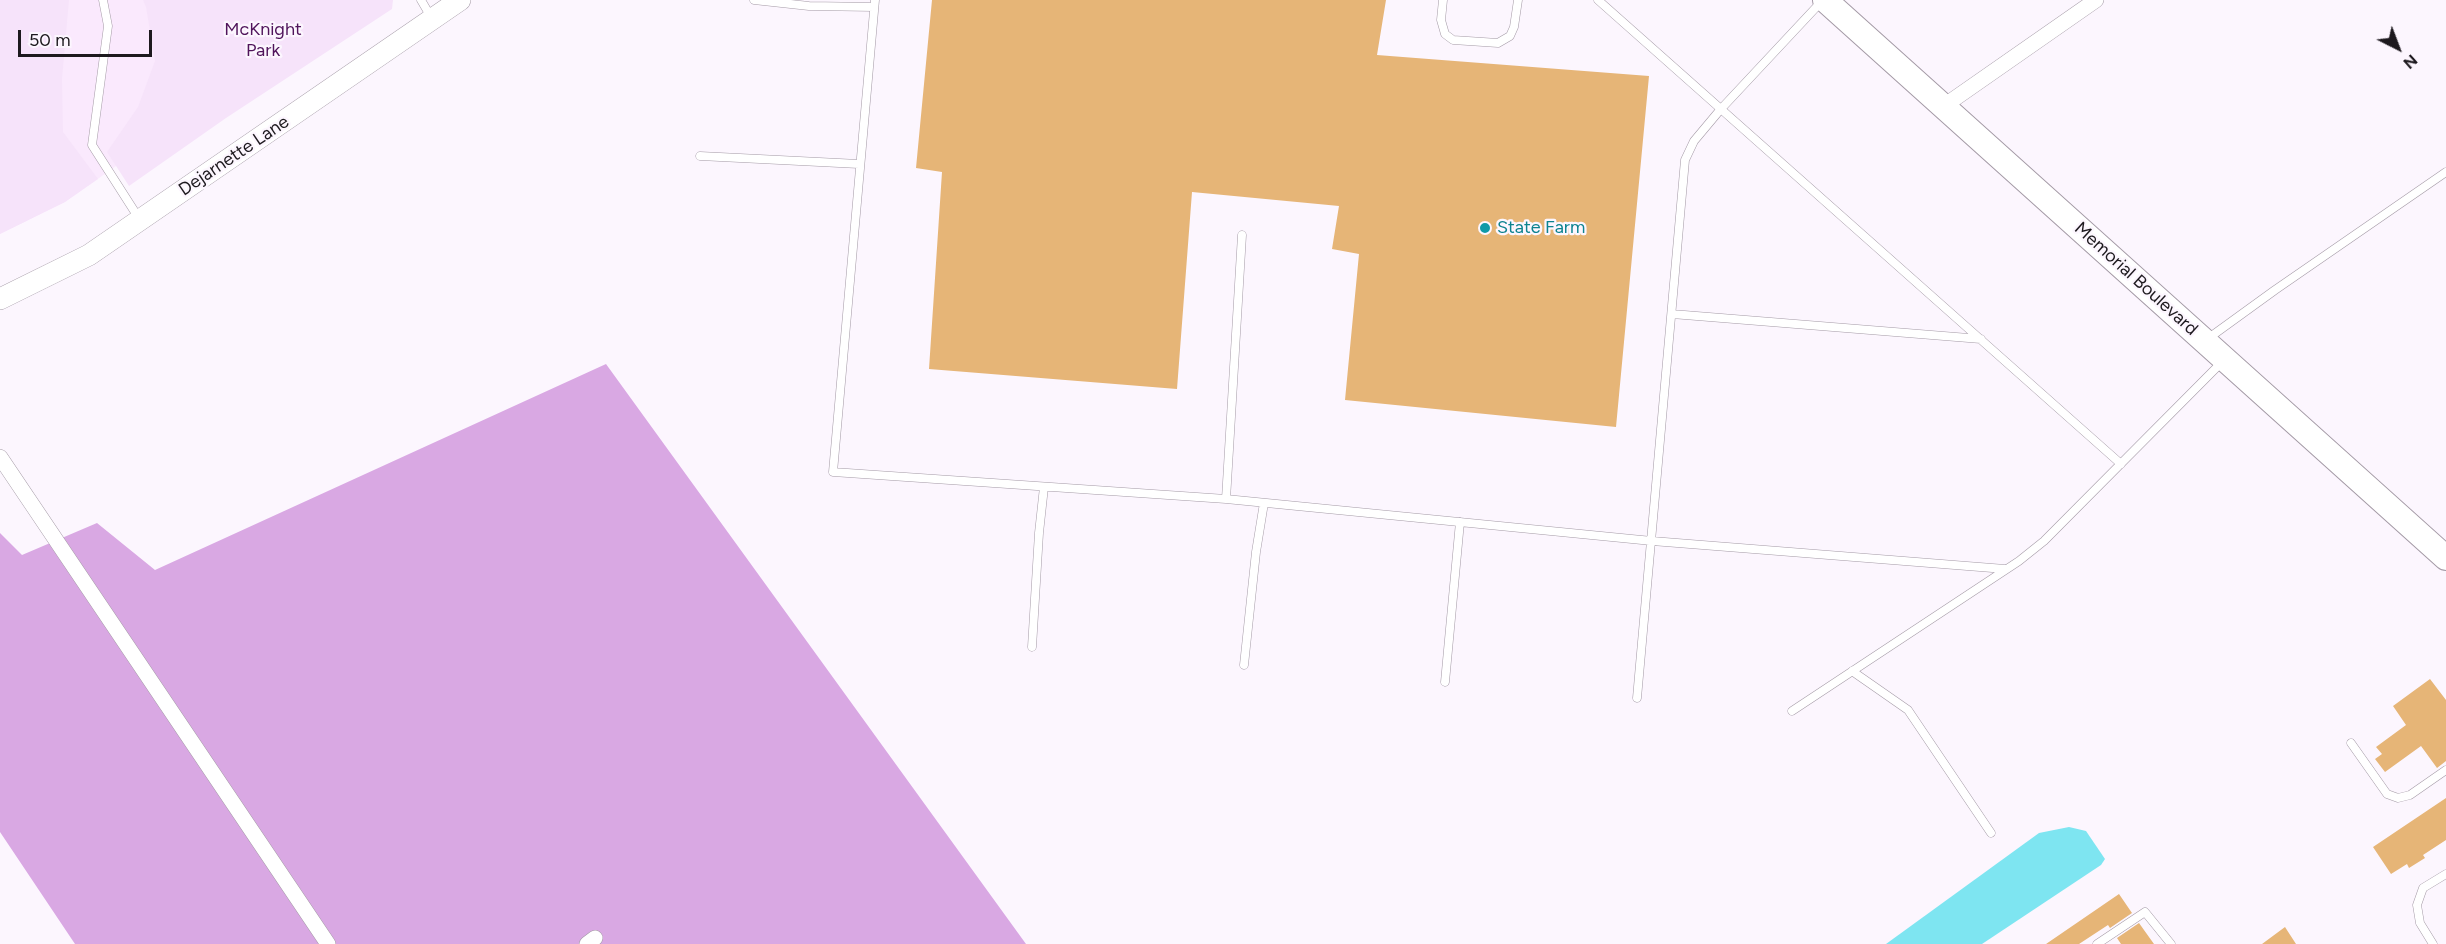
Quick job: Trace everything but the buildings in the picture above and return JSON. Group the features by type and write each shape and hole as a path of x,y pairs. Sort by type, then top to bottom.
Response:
{"main road":[{"name":"Dejarnette Lane","path":"0,299 89,255 460,0"},
{"name":"Memorial Boulevard","path":"1824,0 2446,558"}],"street":[{"path":"1944,106 2096,0"},
{"path":"0,457 328,944"}],"lane":[{"path":"103,0 108,26 92,145 140,220"},
{"path":"421,0 432,19"},
{"path":"754,0 809,6 875,3 833,472 1226,499 1652,542 2005,569"},
{"path":"1443,0 1441,20 1444,34 1453,40 1498,43 1510,36 1514,27 1518,0"},
{"path":"1598,0 2121,464"},
{"path":"1637,698 1685,160 1694,141 1720,110 1824,0"},
{"path":"700,156 859,164"},
{"path":"2205,341 2446,172"},
{"path":"1226,499 1242,235"},
{"path":"1671,314 1981,339"},
{"path":"1792,711 2044,541 2225,359"},
{"path":"1032,647 1044,487"},
{"path":"1244,664 1256,552 1264,503"},
{"path":"1445,681 1460,522"},
{"path":"1852,671 1908,710 1991,833"},
{"path":"2351,743 2387,794 2398,798 2410,795 2446,770"},
{"path":"2433,944 2420,923 2417,905 2423,888 2446,874"},
{"path":"2097,944 2109,941 2145,912 2171,944"}],"shaded area":[{"path":"0,0 187,0 143,147 65,202 0,234"},
{"path":"606,364 1026,944 75,944 0,832 0,533 22,555 97,523 155,570"}],"green space":[{"path":"0,0 69,0 62,79 63,132 98,179 65,202 0,234"},
{"name":"McKnight Park","path":"143,0 393,0 392,9 226,118 129,186 107,152 138,107 155,61"}],"water":[{"path":"2069,827 2086,831 2105,859 2101,865 1982,944 1886,944 2039,833"}],"place":[{"name":"State Farm","path":"1485,228"}]}
